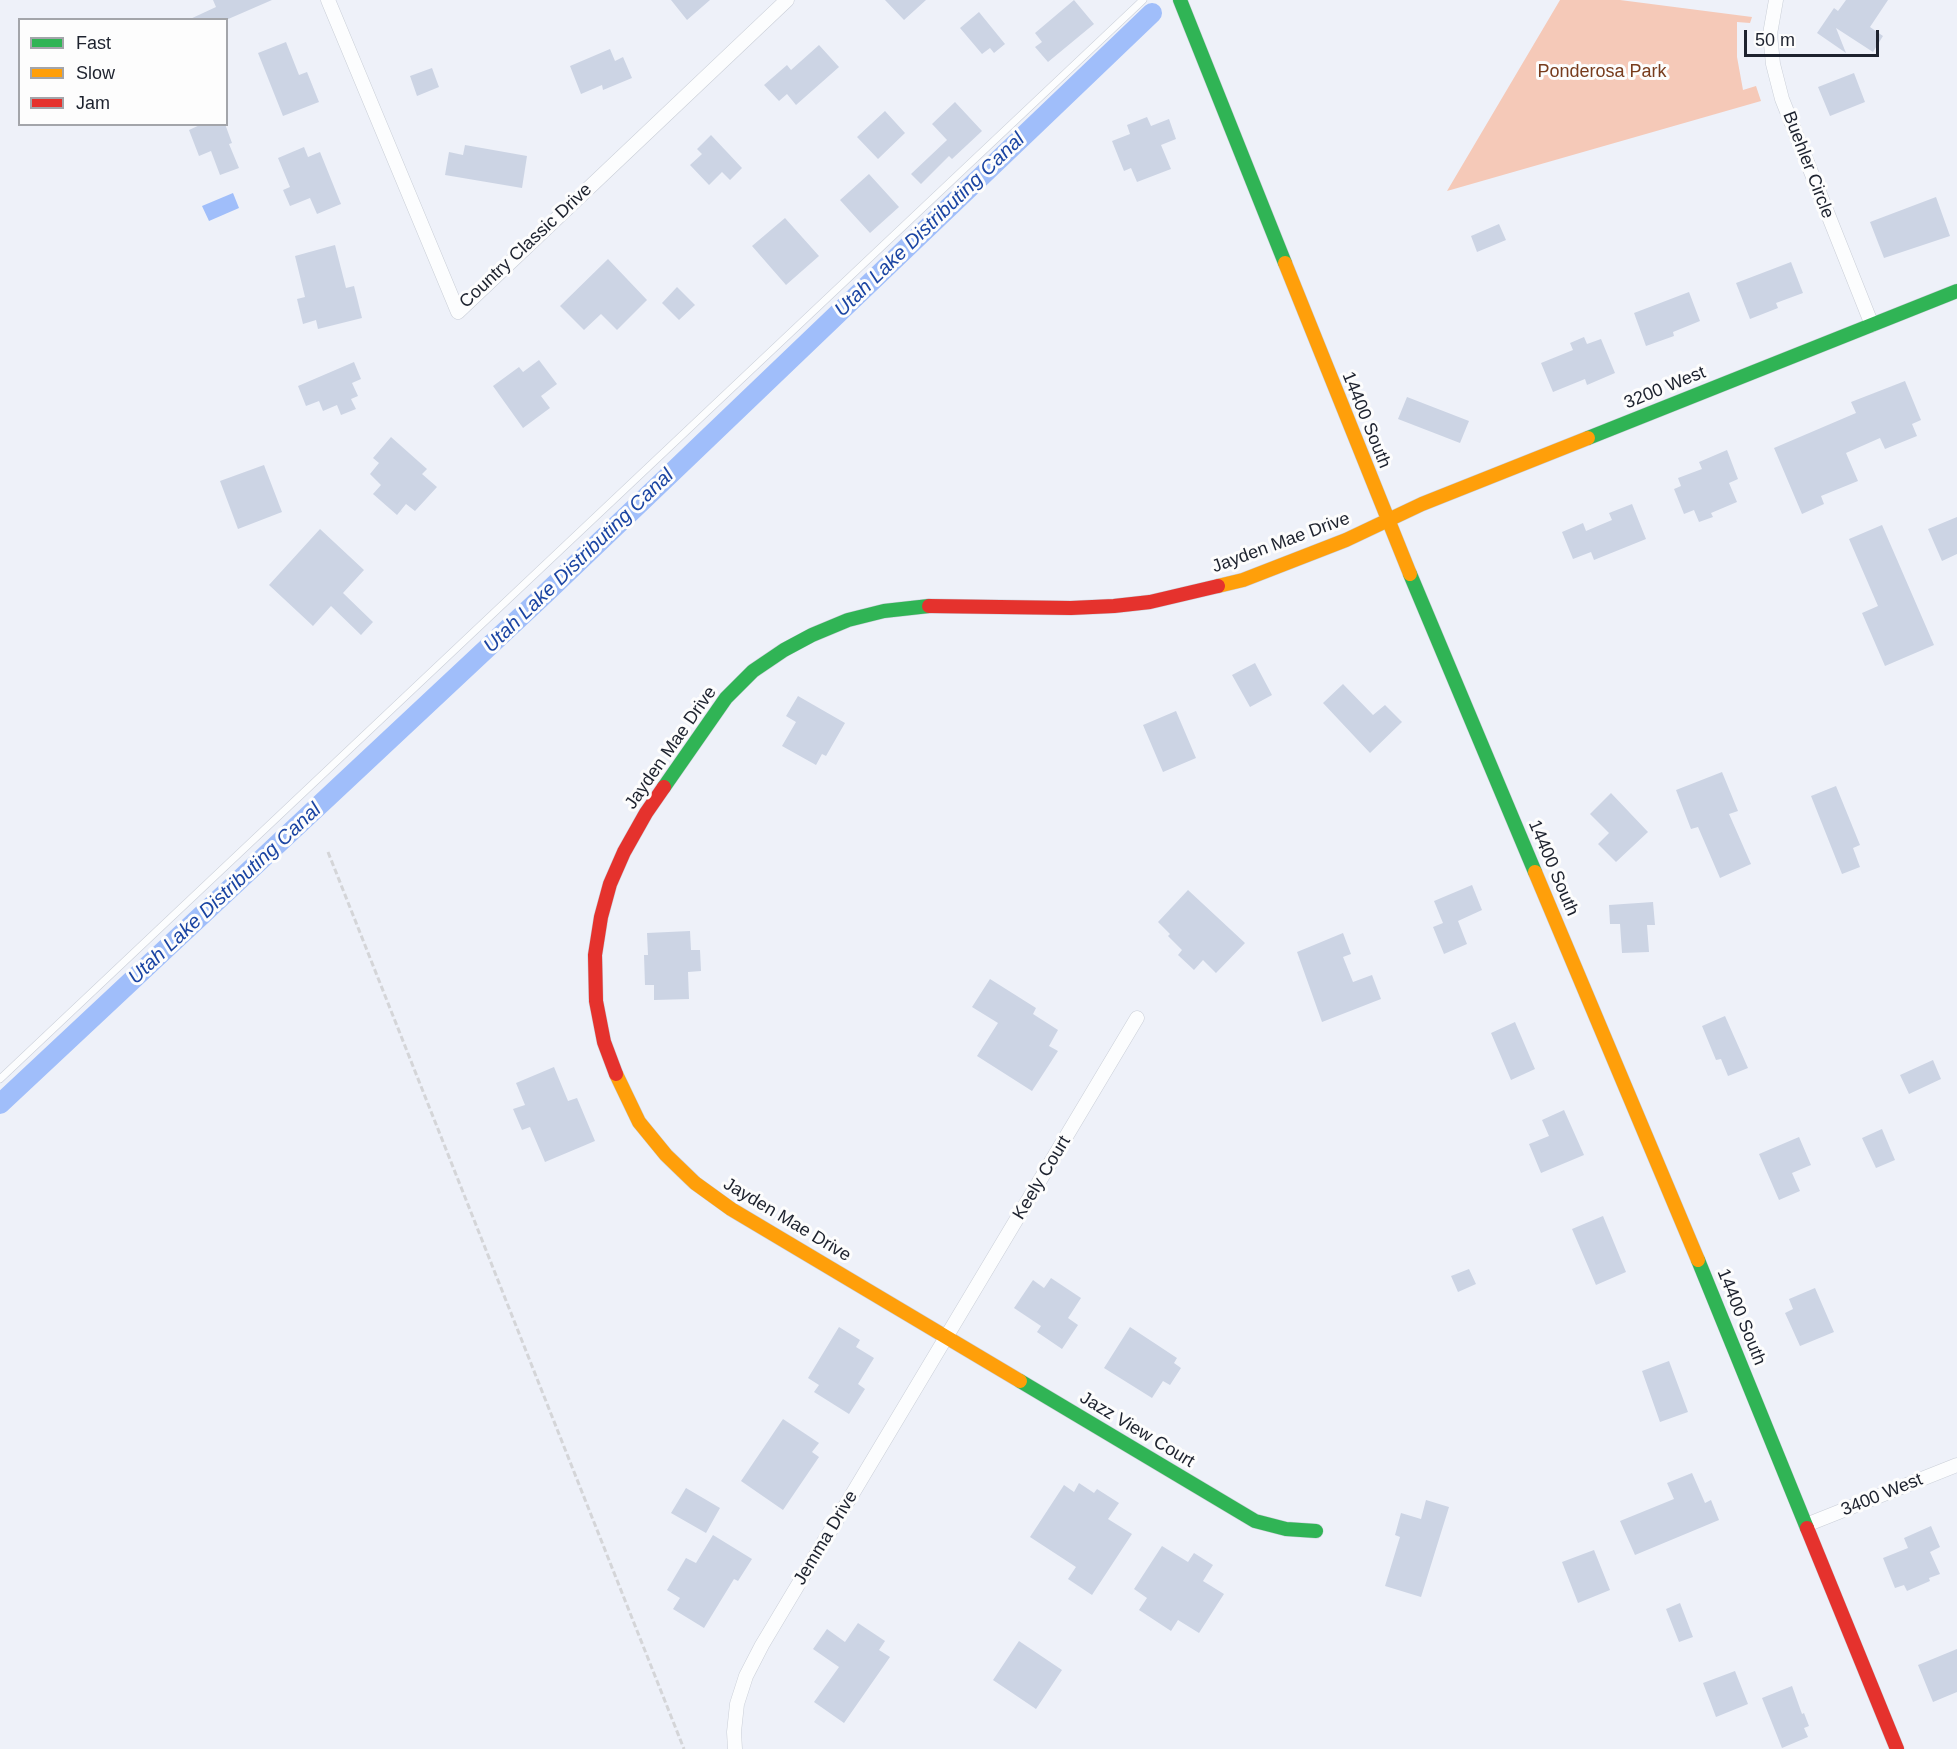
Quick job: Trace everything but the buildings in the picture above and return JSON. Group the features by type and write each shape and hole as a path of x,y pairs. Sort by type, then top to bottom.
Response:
{"street":[{"name":"Country Classic Drive","path":"328,0 458,312 787,0"},
{"name":"14400 South","path":"1180,0 1387,520 1687,1234 1897,1749"},
{"name":"Buehler Circle","path":"1776,0 1770,34 1773,64 1782,99 1872,325"},
{"name":"3200 West","path":"1387,520 1957,291"},
{"name":"Jayden Mae Drive","path":"947,1337 731,1209 694,1184 639,1122 618,1080 604,1042 596,1001 595,955 601,917 610,884 624,852 646,813 726,698 753,671 812,635 848,620 884,611 932,606 1071,608 1150,602 1243,580 1346,540 1387,520"},
{"name":"Keely Court","path":"947,1337 1137,1018"},
{"name":"Jazz View Court","path":"947,1337 1255,1521 1286,1529 1316,1531"},
{"name":"Jemma Drive","path":"735,1749 737,1704 751,1666 947,1337"},
{"name":"3400 West","path":"1806,1526 1957,1465"}],"lane":[{"path":"0,1079 1143,0"}],"path":[{"path":"328,852 684,1749"}],"green space":[{"name":"Ponderosa Park","path":"1560,0 1620,0 1752,17 1750,23 1737,22 1737,57 1743,90 1756,86 1761,101 1447,191"}],"water":[{"path":"233,193 239,208 209,221 202,206"}],"waterway":[{"name":"Utah Lake Distributing Canal","path":"0,1104 545,594 1152,13"}],"traffic: fast":[{"path":"1180,0 1285,263"},
{"path":"1588,438 1957,291"},
{"path":"1410,574 1535,872"},
{"path":"664,787 726,698 753,671 784,650 848,620 884,611 929,606"},
{"path":"1698,1260 1807,1528"},
{"path":"1020,1381 1255,1521 1286,1529 1316,1531"}],"traffic: slow":[{"path":"1285,263 1410,574"},
{"path":"1218,586 1243,580 1346,540 1422,504 1588,438"},
{"path":"1535,872 1698,1260"},
{"path":"616,1074 639,1122 666,1155 695,1183 731,1209 1020,1381"}],"traffic: jam":[{"path":"929,606 1071,608 1114,606 1150,602 1218,586"},
{"path":"616,1074 604,1042 596,1001 595,955 601,917 610,884 624,852 664,787"},
{"path":"1807,1528 1897,1749"}]}
